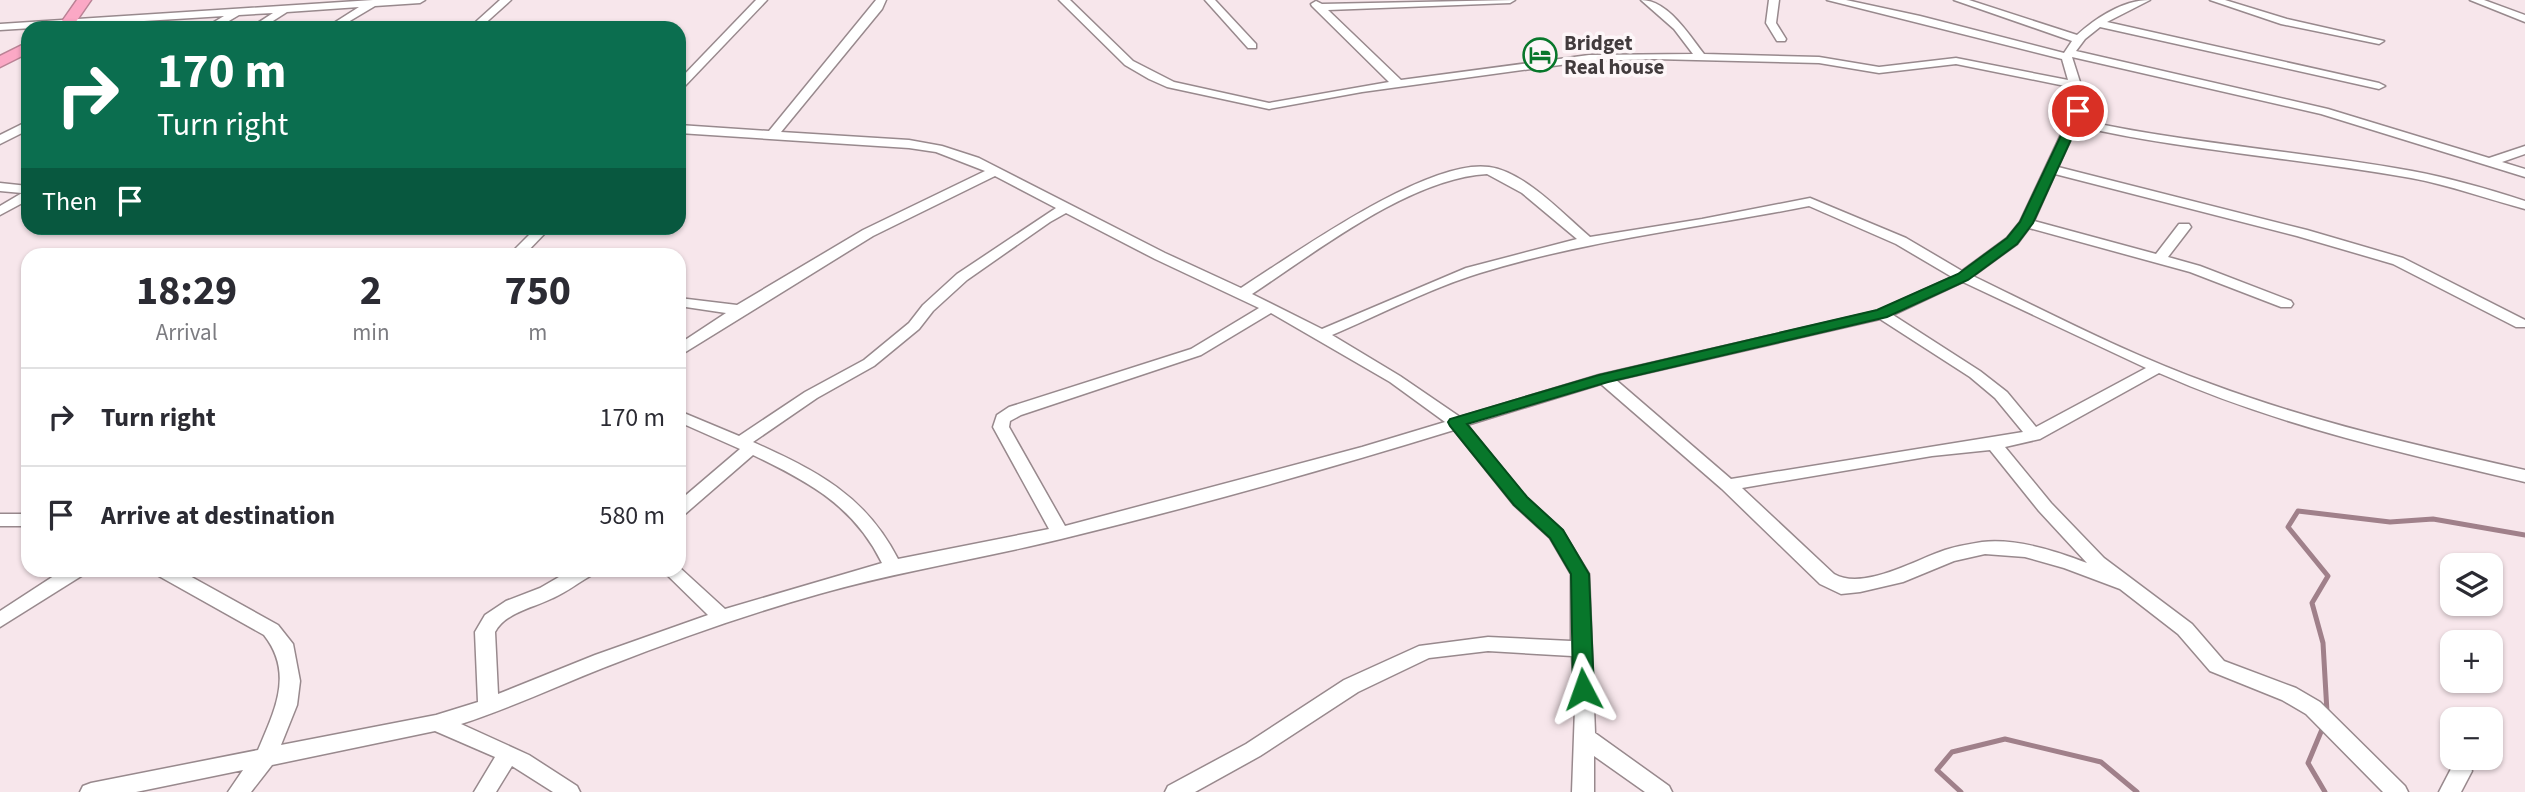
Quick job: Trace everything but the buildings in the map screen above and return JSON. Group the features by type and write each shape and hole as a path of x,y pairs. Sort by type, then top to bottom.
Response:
{"highway":[{"path":"67,21 84,0"},
{"path":"0,62 21,51"}],"street":[{"path":"118,21 239,12 273,5 287,8 420,0"},
{"path":"482,21 506,0"},
{"path":"686,79 762,0"},
{"path":"772,135 881,0"},
{"path":"1064,0 1129,63 1171,85 1269,106 1398,84 1589,58 1819,60 1879,70 1956,61 2074,84"},
{"path":"1210,0 1252,46"},
{"path":"1316,3 1510,0"},
{"path":"1646,0 1678,27 1702,58"},
{"path":"1774,0 1771,23 1781,39"},
{"path":"1832,0 2072,50 2324,111 2525,173"},
{"path":"1959,0 2072,50"},
{"path":"91,792 436,723 488,707 603,660 722,617 893,567 1060,533 1367,451 1604,378 1882,314 1963,277 2012,241 2026,223 2074,122 2080,101 2074,84 2072,50 2098,23 2144,0"},
{"path":"2215,0 2285,22 2379,41"},
{"path":"2475,0 2525,19"},
{"path":"343,21 374,3"},
{"path":"1316,3 1398,84"},
{"path":"266,21 287,8"},
{"path":"222,21 239,12"},
{"path":"2098,23 2379,86"},
{"path":"0,27 21,26"},
{"path":"2074,122 2158,141 2407,173 2464,185 2525,205"},
{"path":"0,140 21,129"},
{"path":"686,130 918,145 958,155 1322,334 1395,379 1456,422 1520,501 1556,534 1580,574 1583,792"},
{"path":"2489,162 2525,150"},
{"path":"2052,169 2302,233 2398,261 2521,324"},
{"path":"1243,293 1370,213 1444,177 1474,170 1489,170 1522,187 1587,241"},
{"path":"686,346 739,310 868,233 995,171"},
{"path":"0,187 21,189"},
{"path":"0,211 21,199"},
{"path":"1322,334 1471,271 1587,241 1810,202 1901,241 1963,277 2077,332 2158,367 2289,417 2525,476"},
{"path":"686,503 746,446 811,395 869,363 914,326 928,308 962,277 1045,219 1066,208"},
{"path":"2026,223 2160,258 2224,279 2286,304"},
{"path":"2160,258 2184,227"},
{"path":"523,248 535,235"},
{"path":"686,303 739,310"},
{"path":"1060,533 1001,427 1003,419 1015,411 1196,352 1271,307"},
{"path":"1882,314 1975,374 2001,396 2034,435"},
{"path":"1728,485 1932,451 1994,444 2034,435 2115,394 2158,367"},
{"path":"1604,378 1728,485 1827,579 1841,587 1896,577 1950,555 1985,548 2025,551 2070,563 2121,583"},
{"path":"686,418 822,485 861,515 878,537 893,567"},
{"path":"1994,444 2072,536 2121,583 2185,629 2217,666 2290,694 2313,708 2397,792"},
{"path":"0,520 21,520"},
{"path":"0,620 67,577"},
{"path":"176,577 271,630 286,649 290,681 287,705 266,756 239,792"},
{"path":"488,707 485,632 492,620 513,606 547,593 574,577"},
{"path":"679,577 722,617"},
{"path":"1176,792 1253,750 1351,686 1426,651 1488,644 1581,649"},
{"path":"436,723 479,738 542,772 569,792"},
{"path":"1584,737 1661,792"},
{"path":"485,792 507,755"},
{"path":"2450,792 2461,771"}],"waterway":[{"path":"2327,712 2323,643 2312,603 2328,576 2288,527 2298,511 2390,522 2433,519 2525,535"},
{"path":"2323,727 2308,763 2325,792"},
{"path":"1961,792 1937,770 1952,752 2005,739 2101,762 2137,792"}],"place":[{"name":"Bridget Real house","path":"1540,55"}],"route":[{"path":"1583,689 1580,574 1556,534 1520,501 1456,422 1604,378 1882,314 1919,299 1963,277 2012,241 2026,223 2078,111"}]}
